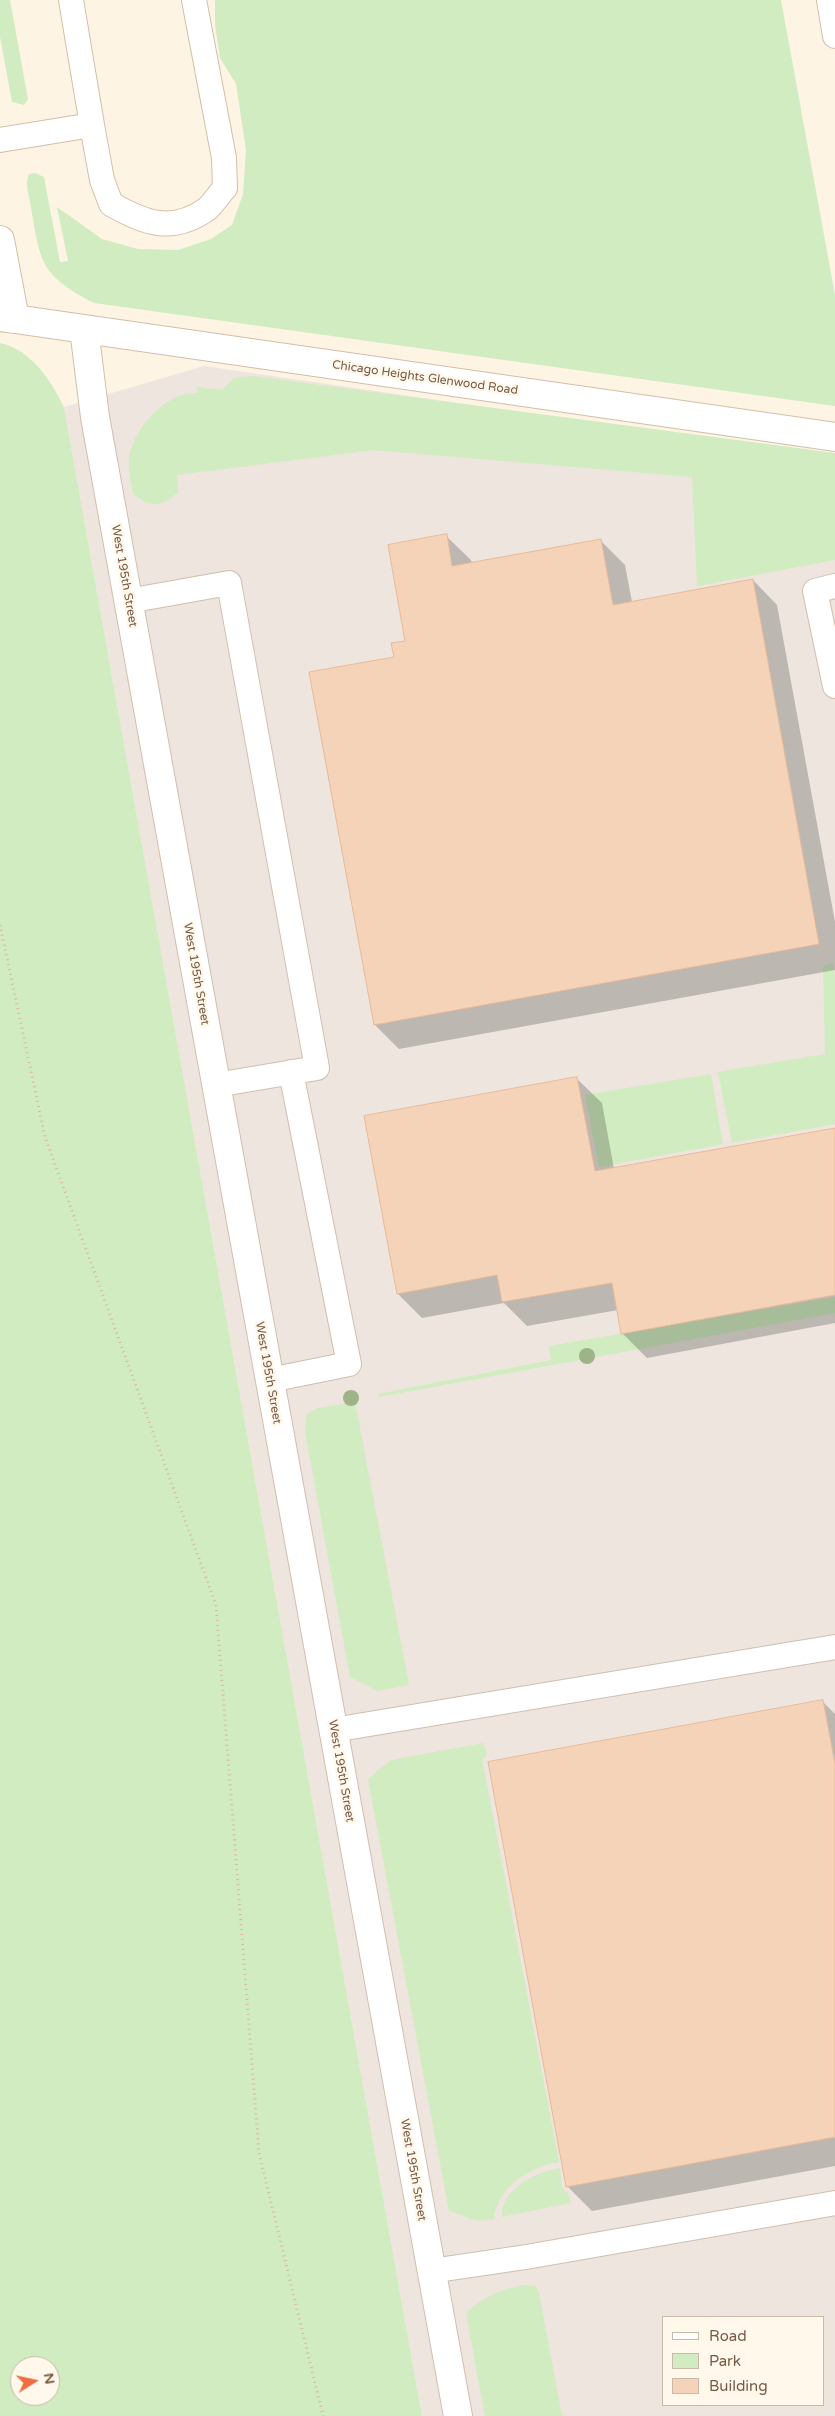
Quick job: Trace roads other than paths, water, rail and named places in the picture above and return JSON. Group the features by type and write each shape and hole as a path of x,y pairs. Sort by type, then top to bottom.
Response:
{"street":[{"path":"0,240 7,318"},
{"name":"Chicago Heights Glenwood Road","path":"7,318 835,437"},
{"name":"West 195th Street","path":"84,329 95,418 458,2416"}],"lane":[{"path":"71,0 102,180 111,204 151,223 178,223 207,209 224,188 224,158 194,0"},
{"path":"829,0 835,36"},
{"path":"0,140 92,125"},
{"path":"128,601 230,583 317,1068 216,1085"},
{"path":"835,586 815,591 835,686"},
{"path":"270,1380 349,1364 291,1072"},
{"path":"334,1730 835,1647"},
{"path":"432,2271 536,2256 835,2203"}]}
